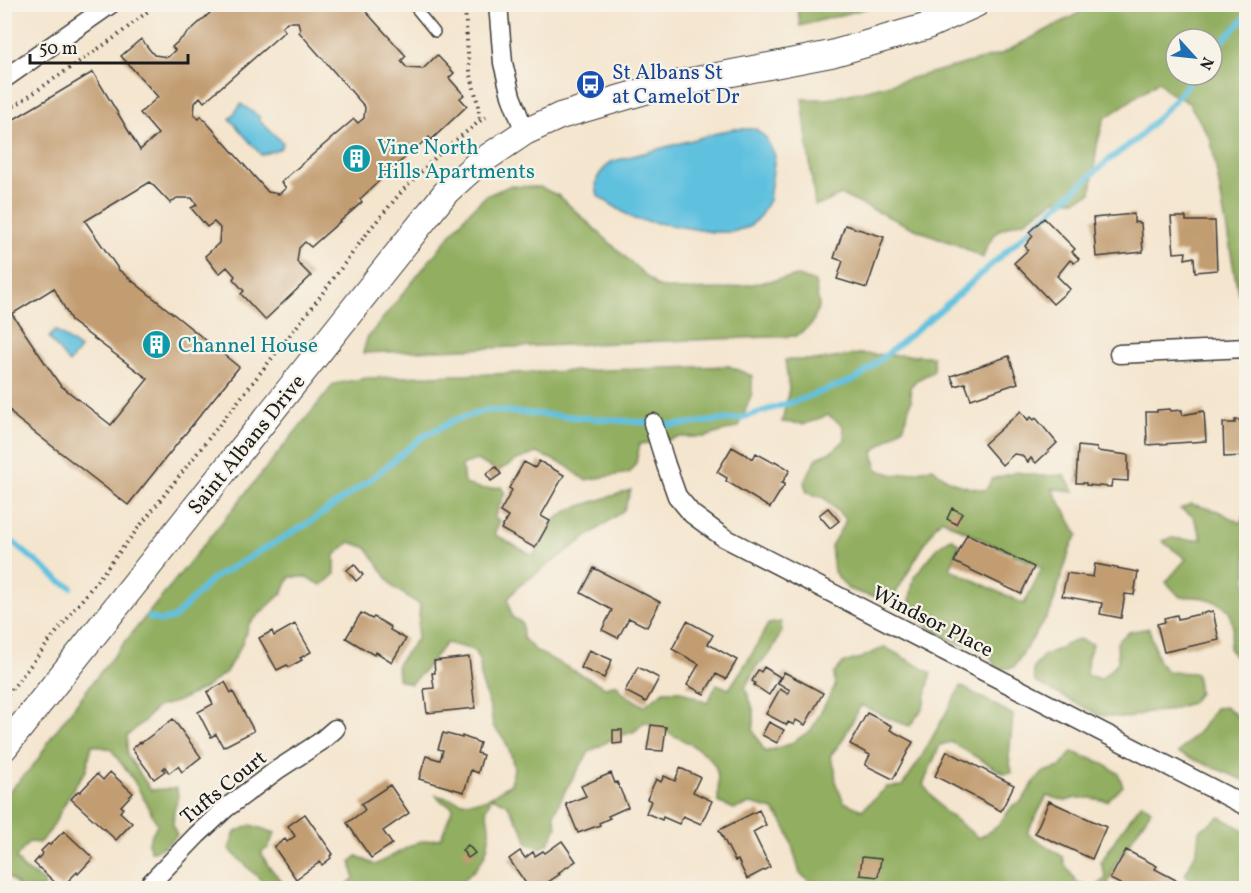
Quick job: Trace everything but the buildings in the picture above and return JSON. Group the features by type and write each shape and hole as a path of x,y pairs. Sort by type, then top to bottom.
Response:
{"street":[{"path":"4,79 111,4"},
{"path":"498,4 504,63 512,96 525,132"},
{"name":"Saint Albans Drive","path":"4,748 447,191 476,165 525,132 560,116 655,88 831,54 925,27 976,4"},
{"path":"1119,354 1246,348"},
{"name":"Windsor Place","path":"653,423 677,496 692,514 723,537 1246,806"},
{"name":"Tufts Court","path":"146,888 226,808 335,729"}],"lane":[{"path":"412,4 435,32"}],"path":[{"path":"4,113 117,36 157,4"},
{"path":"465,4 467,42 480,121"},
{"path":"4,699 316,302 370,228 403,190 441,152 489,115"}],"green space":[{"path":"797,4 879,4 879,5 800,26"},
{"path":"1094,5 1246,5 1246,301 1238,293 1211,140 1189,103 1168,92 1159,81 1104,119 1097,145 1091,193 1076,200 1055,200 1025,221 997,231 987,246 983,258 841,195 815,205 802,99 828,99 1001,54"},
{"path":"509,186 540,187 559,196 658,287 680,290 723,289 798,276 815,282 819,305 812,324 796,336 363,353 367,338 468,213 486,196"},
{"path":"859,354 933,356 934,371 917,380 910,387 911,401 904,426 873,452 877,470 895,475 933,468 958,484 986,490 992,479 1017,472 1040,476 1064,475 1074,492 1052,488 1078,535 1072,543 1051,610 1014,667 996,670 986,645 979,640 962,645 936,633 911,612 910,598 914,577 939,546 951,538 960,545 950,569 1024,604 1042,568 942,519 935,526 893,598 869,596 848,589 834,572 831,546 846,520 824,498 807,493 804,482 817,458 834,450 845,440 843,426 828,415 805,424 782,422 789,389 785,360 821,360"},
{"path":"729,366 752,376 752,393 739,427 705,437 678,437 640,444 636,463 629,473 585,480 565,465 537,453 517,460 498,471 476,460 462,465 464,484 483,489 501,487 505,493 494,518 500,521 494,534 533,556 554,520 571,509 631,490 624,510 519,586 508,599 512,617 522,623 523,638 536,651 605,687 617,684 621,692 644,706 664,691 681,691 707,703 717,684 729,689 768,624 781,622 782,631 771,652 756,667 745,688 754,713 753,730 765,752 790,744 811,730 835,686 834,674 843,663 885,647 931,673 923,708 910,726 861,705 842,741 830,756 835,769 836,784 844,802 862,810 887,787 902,786 919,761 961,686 1013,715 1009,757 1012,773 1003,773 951,742 940,745 923,785 943,810 979,838 997,827 1013,805 1022,801 1034,782 1044,772 1060,767 1072,752 1100,762 1118,773 1123,786 1107,801 1076,798 1066,801 1047,796 1027,833 1063,857 1065,865 1077,882 1091,888 865,888 865,885 814,884 800,874 789,835 773,810 751,804 734,809 718,802 717,773 709,758 683,740 645,722 635,731 612,739 589,752 566,789 554,814 557,827 549,843 541,848 528,844 524,832 507,804 492,797 486,809 489,824 488,846 477,867 458,888 343,888 354,878 351,861 357,856 375,865 418,842 441,838 453,807 441,801 436,795 462,802 485,800 511,784 514,768 504,739 493,726 491,711 481,680 480,663 474,650 446,643 423,672 410,684 398,679 397,664 417,639 420,605 393,587 367,548 350,542 335,555 335,574 322,585 305,577 290,577 282,593 249,624 242,644 226,672 205,688 176,702 157,707 127,736 127,755 151,790 177,788 178,798 173,826 177,835 165,846 151,852 148,843 157,824 140,792 111,749 92,745 86,771 75,785 50,831 39,843 29,842 16,858 23,868 43,881 45,887 20,888 5,873 4,797 37,761 52,736 95,679 334,384 366,378"},
{"path":"1191,504 1218,511 1240,523 1246,512 1246,669 1229,648 1233,628 1229,610 1206,599 1180,597 1166,582 1186,559 1162,541 1171,538 1202,539 1193,516 1180,509"},
{"path":"1149,628 1159,663 1168,672 1196,673 1199,693 1191,703 1166,711 1148,712 1128,718 1099,715 1035,682 1033,669 1043,656 1078,639 1093,644 1088,657 1086,675 1101,679 1118,662 1117,642 1129,632"},
{"path":"1246,706 1246,781 1178,753 1201,729 1215,708 1226,707 1239,717"},
{"path":"1142,803 1151,810 1114,866 1107,888 1093,888 1106,878 1101,862"},
{"path":"1220,817 1246,831 1246,884 1242,888 1196,888 1198,885 1185,875 1197,850 1199,831"},
{"path":"251,825 275,833 268,848 261,852 267,864 287,888 269,888 229,849 235,832"}],"water":[{"path":"241,104 260,117 259,120 283,143 280,149 261,155 230,119"},
{"path":"732,129 756,129 766,138 775,156 769,200 760,216 749,227 732,232 712,232 634,219 598,196 596,185 598,177 611,162"},
{"path":"55,330 80,349 69,363 49,338"}],"waterway":[{"path":"1224,39 1246,17"},
{"path":"149,617 161,621 174,618 212,579 307,524 370,480 422,437 455,420 487,410 675,425 741,418 858,378 944,307 1106,162 1137,139 1185,87"},
{"path":"4,537 71,587"}],"place":[{"name":"St Albans St at Camelot Dr","path":"591,84"},
{"name":"Vine North Hills Apartments","path":"356,159"},
{"name":"Channel House","path":"157,345"}]}
